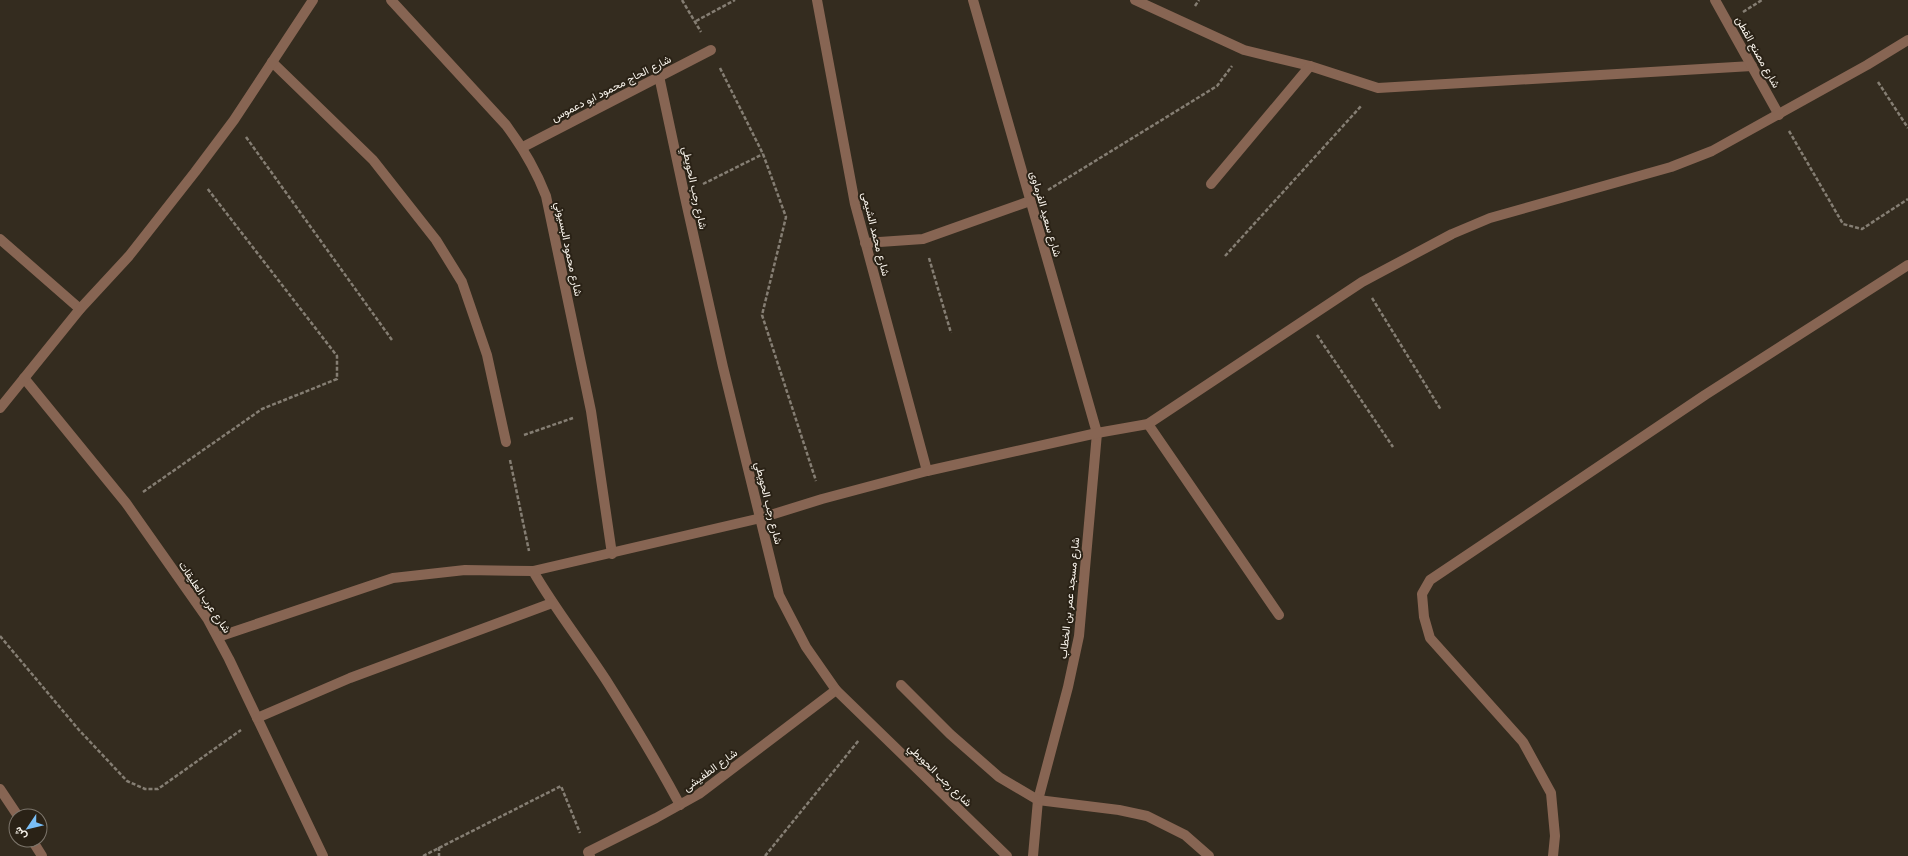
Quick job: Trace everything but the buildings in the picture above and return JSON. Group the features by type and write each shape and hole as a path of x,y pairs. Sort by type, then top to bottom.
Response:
{"street":[{"path":"0,408 80,309 129,256 195,172 234,120 313,0"},
{"name":"شارع محمود البسيوني","path":"392,0 506,126 523,147 536,171 546,196 591,412 612,554"},
{"name":"شارع محمد الشيمى","path":"817,0 846,163 864,243 927,471"},
{"name":"شارع سعيد الفرماوى","path":"973,0 1097,433"},
{"path":"1135,0 1244,50 1310,66 1378,88 1752,66"},
{"name":"شارع مصنع القطن","path":"1715,0 1779,115"},
{"path":"218,637 393,578 465,570 533,571 612,554 761,518 822,499 927,471 1097,433 1148,424 1362,282 1452,234 1490,218 1671,168 1712,151 1779,115 1908,40"},
{"name":"شارع الحاج محمود ابو دعموس","path":"523,147 711,50"},
{"path":"272,62 373,160 436,240 455,270 462,282 487,355 506,442"},
{"path":"1211,184 1310,66"},
{"name":"شارع رجب الحويطي","path":"659,76 723,367 779,594 806,647 836,690 1007,856"},
{"path":"864,243 923,239 1030,201"},
{"path":"0,239 80,309"},
{"path":"1553,856 1555,836 1551,793 1523,742 1430,638 1424,617 1422,594 1430,580 1705,395 1908,265"},
{"name":"شارع عرب العليقات","path":"24,378 126,503 218,637 323,856"},
{"path":"1148,424 1279,615"},
{"name":"شارع مسجد عمر بن الخطاب","path":"1033,856 1038,800 1068,687 1076,649 1097,433"},
{"path":"533,571 552,603 605,679 648,747 680,805"},
{"path":"257,718 350,678 552,603"},
{"path":"901,685 950,734 999,777 1038,800 1119,810 1146,816 1185,835 1209,856"},
{"name":"شارع الطفيشى","path":"589,854 680,805 716,782 836,690"},
{"path":"0,789 13,808"}],"path":[{"path":"682,0 711,50 763,154 786,217 762,316 822,499"},
{"path":"696,22 735,0"},
{"path":"1030,201 1218,86 1244,50"},
{"path":"1867,65 1908,128"},
{"path":"1225,256 1378,88"},
{"path":"1779,115 1843,224 1862,229 1908,199"},
{"path":"234,120 392,340"},
{"path":"684,193 763,154"},
{"path":"126,503 262,409 337,379 337,356 195,172"},
{"path":"923,239 951,333"},
{"path":"1362,282 1441,410"},
{"path":"1306,319 1393,446"},
{"path":"533,571 506,442 591,412"},
{"path":"0,636 100,753 127,781 146,789 158,789 257,718"},
{"path":"765,856 871,725"},
{"path":"423,856 561,786 589,854"},
{"path":"439,847 440,856"}]}
